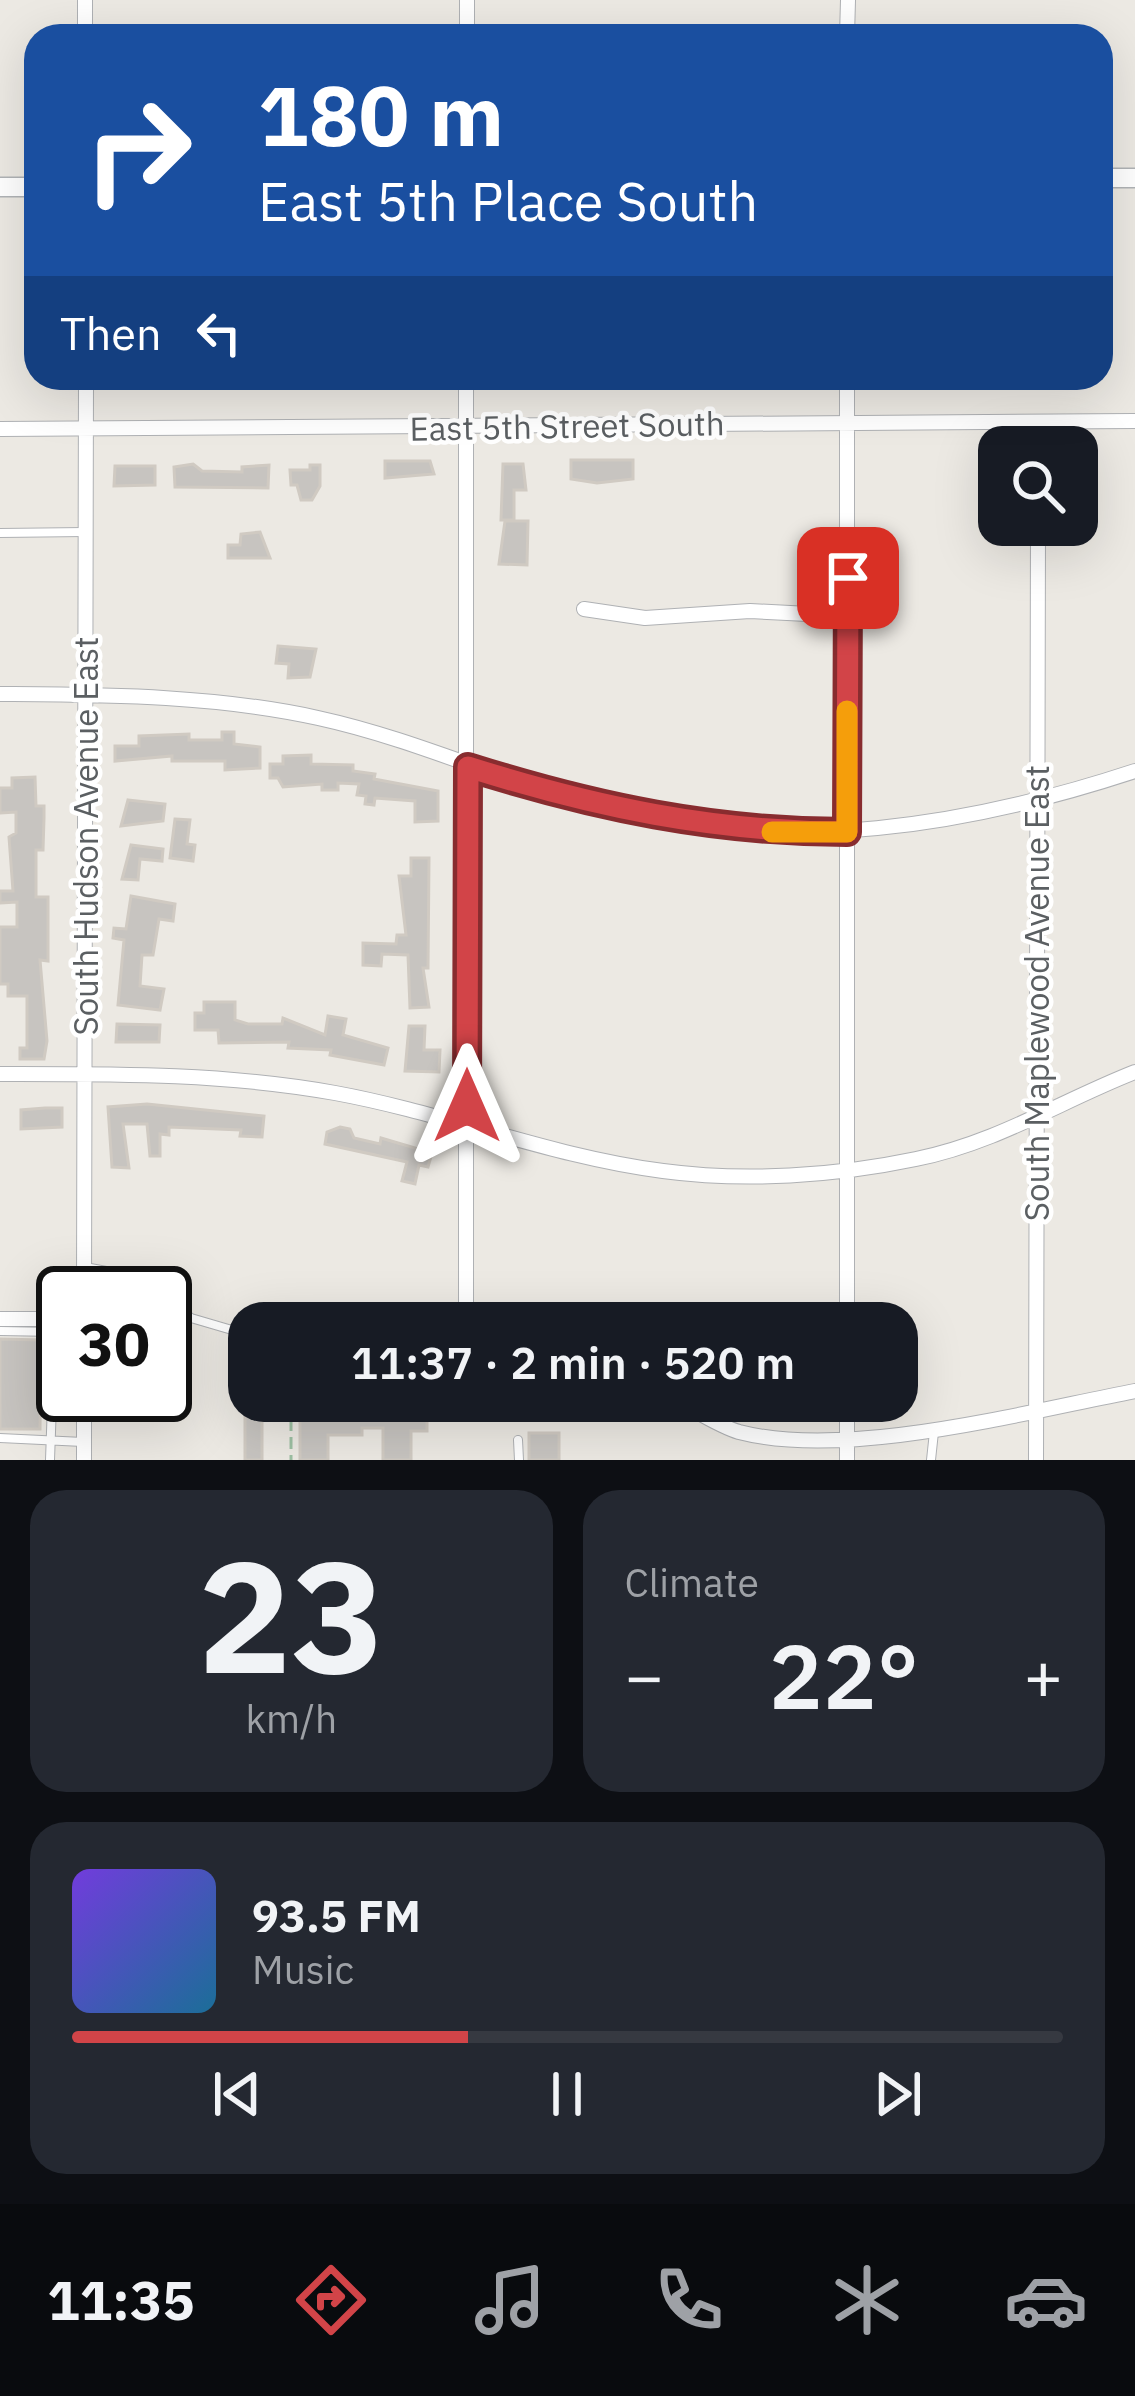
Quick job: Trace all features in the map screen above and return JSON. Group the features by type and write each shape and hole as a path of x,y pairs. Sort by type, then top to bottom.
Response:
{"street":[{"name":"South Hudson Avenue East","path":"85,1266 86,390"},
{"path":"466,390 466,1302"},
{"path":"847,1302 848,390"},
{"name":"East 5th Street South","path":"0,429 1135,421"},
{"name":"South Maplewood Avenue East","path":"1036,1460 1037,546"},
{"path":"584,609 645,618 750,611 848,616"},
{"path":"0,694 192,699 320,718 616,811 744,831 896,829 1037,803 1135,771"},
{"path":"0,1074 271,1082 660,1171 734,1177 847,1170 968,1147 1135,1072"},
{"path":"0,1319 36,1322"},
{"path":"722,1422 750,1435 848,1439 934,1430 1135,1391"},
{"path":"84,1422 84,1460"},
{"path":"847,1460 848,1422"}],"lane":[{"path":"0,533 85,532"},
{"path":"192,1318 228,1329"},
{"path":"0,1331 36,1326"},
{"path":"50,1460 53,1422"},
{"path":"931,1460 934,1430"},
{"path":"0,1438 84,1442"},
{"path":"518,1440 518,1460"}],"path":[{"path":"291,1422 291,1460"}],"building":[{"path":"571,460 633,460 633,479 597,483 571,479"},
{"path":"385,461 430,461 434,474 385,478"},
{"path":"193,464 202,471 242,472 242,467 269,465 268,488 175,487 174,467"},
{"path":"503,464 523,464 526,490 514,490 514,520 501,520"},
{"path":"310,465 320,465 320,486 312,500 301,500 297,485 291,485 290,470 310,470"},
{"path":"115,466 155,466 155,485 114,486"},
{"path":"505,521 528,521 527,565 499,564"},
{"path":"260,532 270,558 228,558 228,545 240,545 241,534"},
{"path":"278,646 316,649 310,677 288,678 289,664 276,663"},
{"path":"222,732 234,732 234,744 260,747 260,768 225,770 225,761 172,761 172,756 115,761 115,746 139,746 139,736 189,734 189,740 222,740"},
{"path":"311,755 311,764 353,765 353,771 375,774 374,779 438,791 438,821 415,822 415,801 375,798 374,805 365,804 366,796 357,795 359,784 338,783 338,790 322,790 322,784 283,787 278,778 270,778 270,764 283,764 283,756"},
{"path":"35,777 36,806 44,806 43,850 36,850 36,897 48,897 48,961 40,960 47,1041 44,1059 20,1059 20,1048 27,1048 27,996 8,996 8,984 0,984 0,927 17,927 17,902 0,903 0,891 13,891 9,837 16,833 16,812 0,813 0,788 12,788 12,778"},
{"path":"128,800 165,804 163,821 121,826"},
{"path":"175,819 190,820 187,844 195,845 193,861 170,858"},
{"path":"131,845 163,849 162,861 140,859 138,880 122,879"},
{"path":"411,858 429,858 428,968 423,968 429,1007 410,1008 408,955 382,954 381,966 363,965 363,943 396,944 397,935 406,935 399,876 411,876"},
{"path":"131,896 175,904 173,921 159,919 153,955 142,955 140,986 164,989 160,1010 118,1005 124,940 113,938 114,928 126,929"},
{"path":"204,1002 235,1002 235,1020 248,1024 282,1024 283,1018 325,1035 328,1016 346,1019 343,1035 388,1048 384,1065 330,1055 331,1050 288,1048 289,1042 219,1043 218,1030 195,1030 195,1013 204,1013"},
{"path":"117,1024 160,1025 159,1042 116,1042"},
{"path":"409,1026 425,1026 424,1050 440,1050 439,1072 405,1071"},
{"path":"147,1104 264,1116 262,1137 240,1136 241,1130 169,1127 169,1135 160,1134 160,1156 150,1156 147,1124 123,1124 129,1168 112,1167 108,1107"},
{"path":"62,1108 62,1127 21,1129 21,1110"},
{"path":"350,1129 354,1138 380,1144 381,1138 432,1153 428,1167 419,1165 415,1184 402,1181 407,1162 325,1144 327,1132"},
{"path":"0,1339 36,1340 36,1422 40,1429 0,1429"},
{"path":"245,1422 262,1422 262,1460 245,1460"},
{"path":"300,1422 427,1422 427,1431 411,1431 411,1460 383,1460 383,1428 362,1428 362,1435 328,1435 328,1460 300,1460"},
{"path":"529,1433 559,1433 559,1460 529,1460"}],"slow traffic":[{"path":"772,832 847,832 847,711"}],"route":[{"path":"467,1106 468,767 616,811 670,821 744,831 847,832 848,578"}]}
